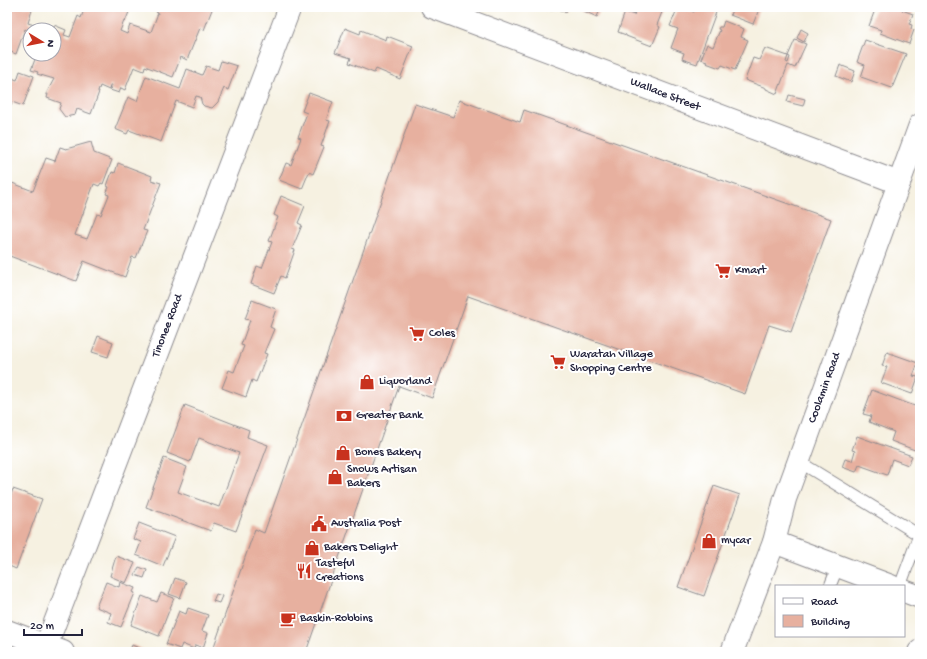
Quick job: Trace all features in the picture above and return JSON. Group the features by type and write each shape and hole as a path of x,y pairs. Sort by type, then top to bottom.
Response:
{"street":[{"name":"Tinonee Road","path":"55,649 290,7"},
{"name":"Wallace Street","path":"432,7 899,183"},
{"name":"Coolamin Road","path":"732,652 774,542 785,499 798,461 920,125"},
{"path":"774,542 834,576 885,585"},
{"path":"905,591 920,597"},
{"path":"7,631 55,649"}],"lane":[{"path":"798,461 919,536 900,585"}],"building":[{"path":"7,7 33,7 28,22 22,22 22,37 16,54 11,52 7,62"},
{"path":"85,7 131,7 120,31 127,34 130,25 151,32 158,13 156,12 158,7 213,7 204,30 200,28 187,60 181,57 173,77 145,66 144,71 134,67 125,90 121,88 119,93 110,90 112,85 110,85 109,90 100,86 91,114 77,109 75,115 65,117 59,109 61,103 47,98 48,94 46,94 54,79 37,74 38,72 31,70 34,62 62,62 62,28 66,30 64,35 70,37 78,16 81,18"},
{"path":"543,7 553,7 552,11"},
{"path":"553,7 568,7 566,12"},
{"path":"575,7 601,7 597,17"},
{"path":"630,7 664,7 657,25 660,27 652,46 618,32 625,12 634,15 636,9"},
{"path":"678,7 694,12 696,7 702,9 703,7 718,7 697,64 682,59 684,53 671,48 678,29 670,26"},
{"path":"733,7 760,7 753,24 730,15"},
{"path":"876,7 889,9 890,7 901,7 903,8 902,10 913,14 909,24 912,25 911,29 914,30 909,44 880,33 881,30 869,26"},
{"path":"724,21 744,29 741,37 748,40 735,70 722,65 720,68 706,63 707,61 701,59 707,44 713,47 720,30 718,29 719,27 722,27"},
{"path":"345,28 360,34 361,30 386,40 387,36 413,46 400,79 376,69 374,73 349,63 351,58 335,53"},
{"path":"801,29 808,33 804,42 797,38"},
{"path":"795,40 806,44 795,68 788,65 777,94 745,80 753,58 759,60 765,48 788,56","holes":["788,56 790,57 788,63 786,62"]},
{"path":"865,40 906,54 892,88 861,77 865,65 857,62"},
{"path":"221,61 237,66 228,90 224,88 218,102 212,108 204,106 200,97 196,96 192,107 176,101 161,142 129,130 127,134 115,129 128,97 137,101 146,76 180,89 187,69 202,75 206,66 218,70"},
{"path":"840,65 855,71 851,82 836,76"},
{"path":"20,71 34,76 23,106 12,102 9,109 7,108 7,76 17,80"},
{"path":"309,93 333,102 326,120 330,121 321,146 324,147 313,174 309,172 302,189 279,180 286,163 291,165 301,138 298,137 307,113 302,111"},
{"path":"789,95 805,99 803,106 787,102"},
{"path":"459,100 520,122 524,110 831,219 791,332 769,325 745,394 468,296 432,398 399,386 306,652 212,652 255,529 264,533 415,104 453,117"},
{"path":"91,142 94,153 112,160 103,184 101,183 99,186 94,184 75,235 87,239 97,214 101,215 109,195 106,194 109,187 107,186 112,172 115,173 118,163 152,176 151,180 161,183 143,230 147,231 136,258 132,257 125,277 84,261 76,281 7,255 7,181 33,191 46,158 55,161 60,147 66,149"},
{"path":"281,196 305,206 298,223 302,225 292,249 295,250 285,278 281,276 274,293 251,284 257,266 262,268 272,242 269,241 278,217 274,215"},
{"path":"252,300 276,309 270,327 274,329 264,353 267,354 256,382 252,380 246,397 222,388 229,370 234,372 244,346 241,345 250,320 245,319"},
{"path":"98,336 113,342 108,357 92,352"},
{"path":"887,352 918,363 913,376 918,377 912,394 881,383 887,367 882,366"},
{"path":"872,390 920,408 920,452 891,441 894,432 869,422 871,416 863,414"},
{"path":"185,405 249,430 247,437 268,445 236,531 214,523 211,531 146,507 164,458 187,467 178,492 219,507 239,453 199,438 190,462 167,453"},
{"path":"857,436 912,456 908,465 892,459 887,475 859,465 856,472 842,467 845,459 852,461 855,451 852,450"},
{"name":"mycar","path":"714,486 740,495 704,596 678,587"},
{"path":"13,489 42,499 16,569 7,565 7,506"},
{"path":"139,523 175,537 163,566 136,555 141,542 133,539"},
{"path":"116,556 135,563 126,583 110,576"},
{"path":"139,567 147,570 144,578 135,575"},
{"path":"175,578 186,582 180,598 169,594"},
{"path":"106,582 119,587 120,582 135,588 133,592 135,593 121,627 108,622 111,613 96,607"},
{"path":"161,593 174,598 159,636 131,625 142,596 157,602"},
{"path":"216,594 222,596 219,603 213,601"},
{"path":"188,608 208,615 202,631 208,633 203,648 195,645 194,649 182,644 180,649 166,644 179,611 186,614"},
{"path":"132,645 144,650 143,652 129,652"}],"place":[{"name":"Kmart","path":"723,271"},
{"name":"Coles","path":"417,334"},
{"name":"Waratah Village Shopping Centre","path":"558,362"},
{"name":"Liquorland","path":"367,382"},
{"name":"Greater Bank","path":"344,416"},
{"name":"Bones Bakery","path":"343,453"},
{"name":"Snows Artisan Bakers","path":"335,477"},
{"name":"Australia Post","path":"319,524"},
{"name":"mycar","path":"709,541"},
{"name":"Bakers Delight","path":"312,548"},
{"name":"Tasteful Creations","path":"304,571"},
{"name":"Baskin-Robbins","path":"288,619"}]}
